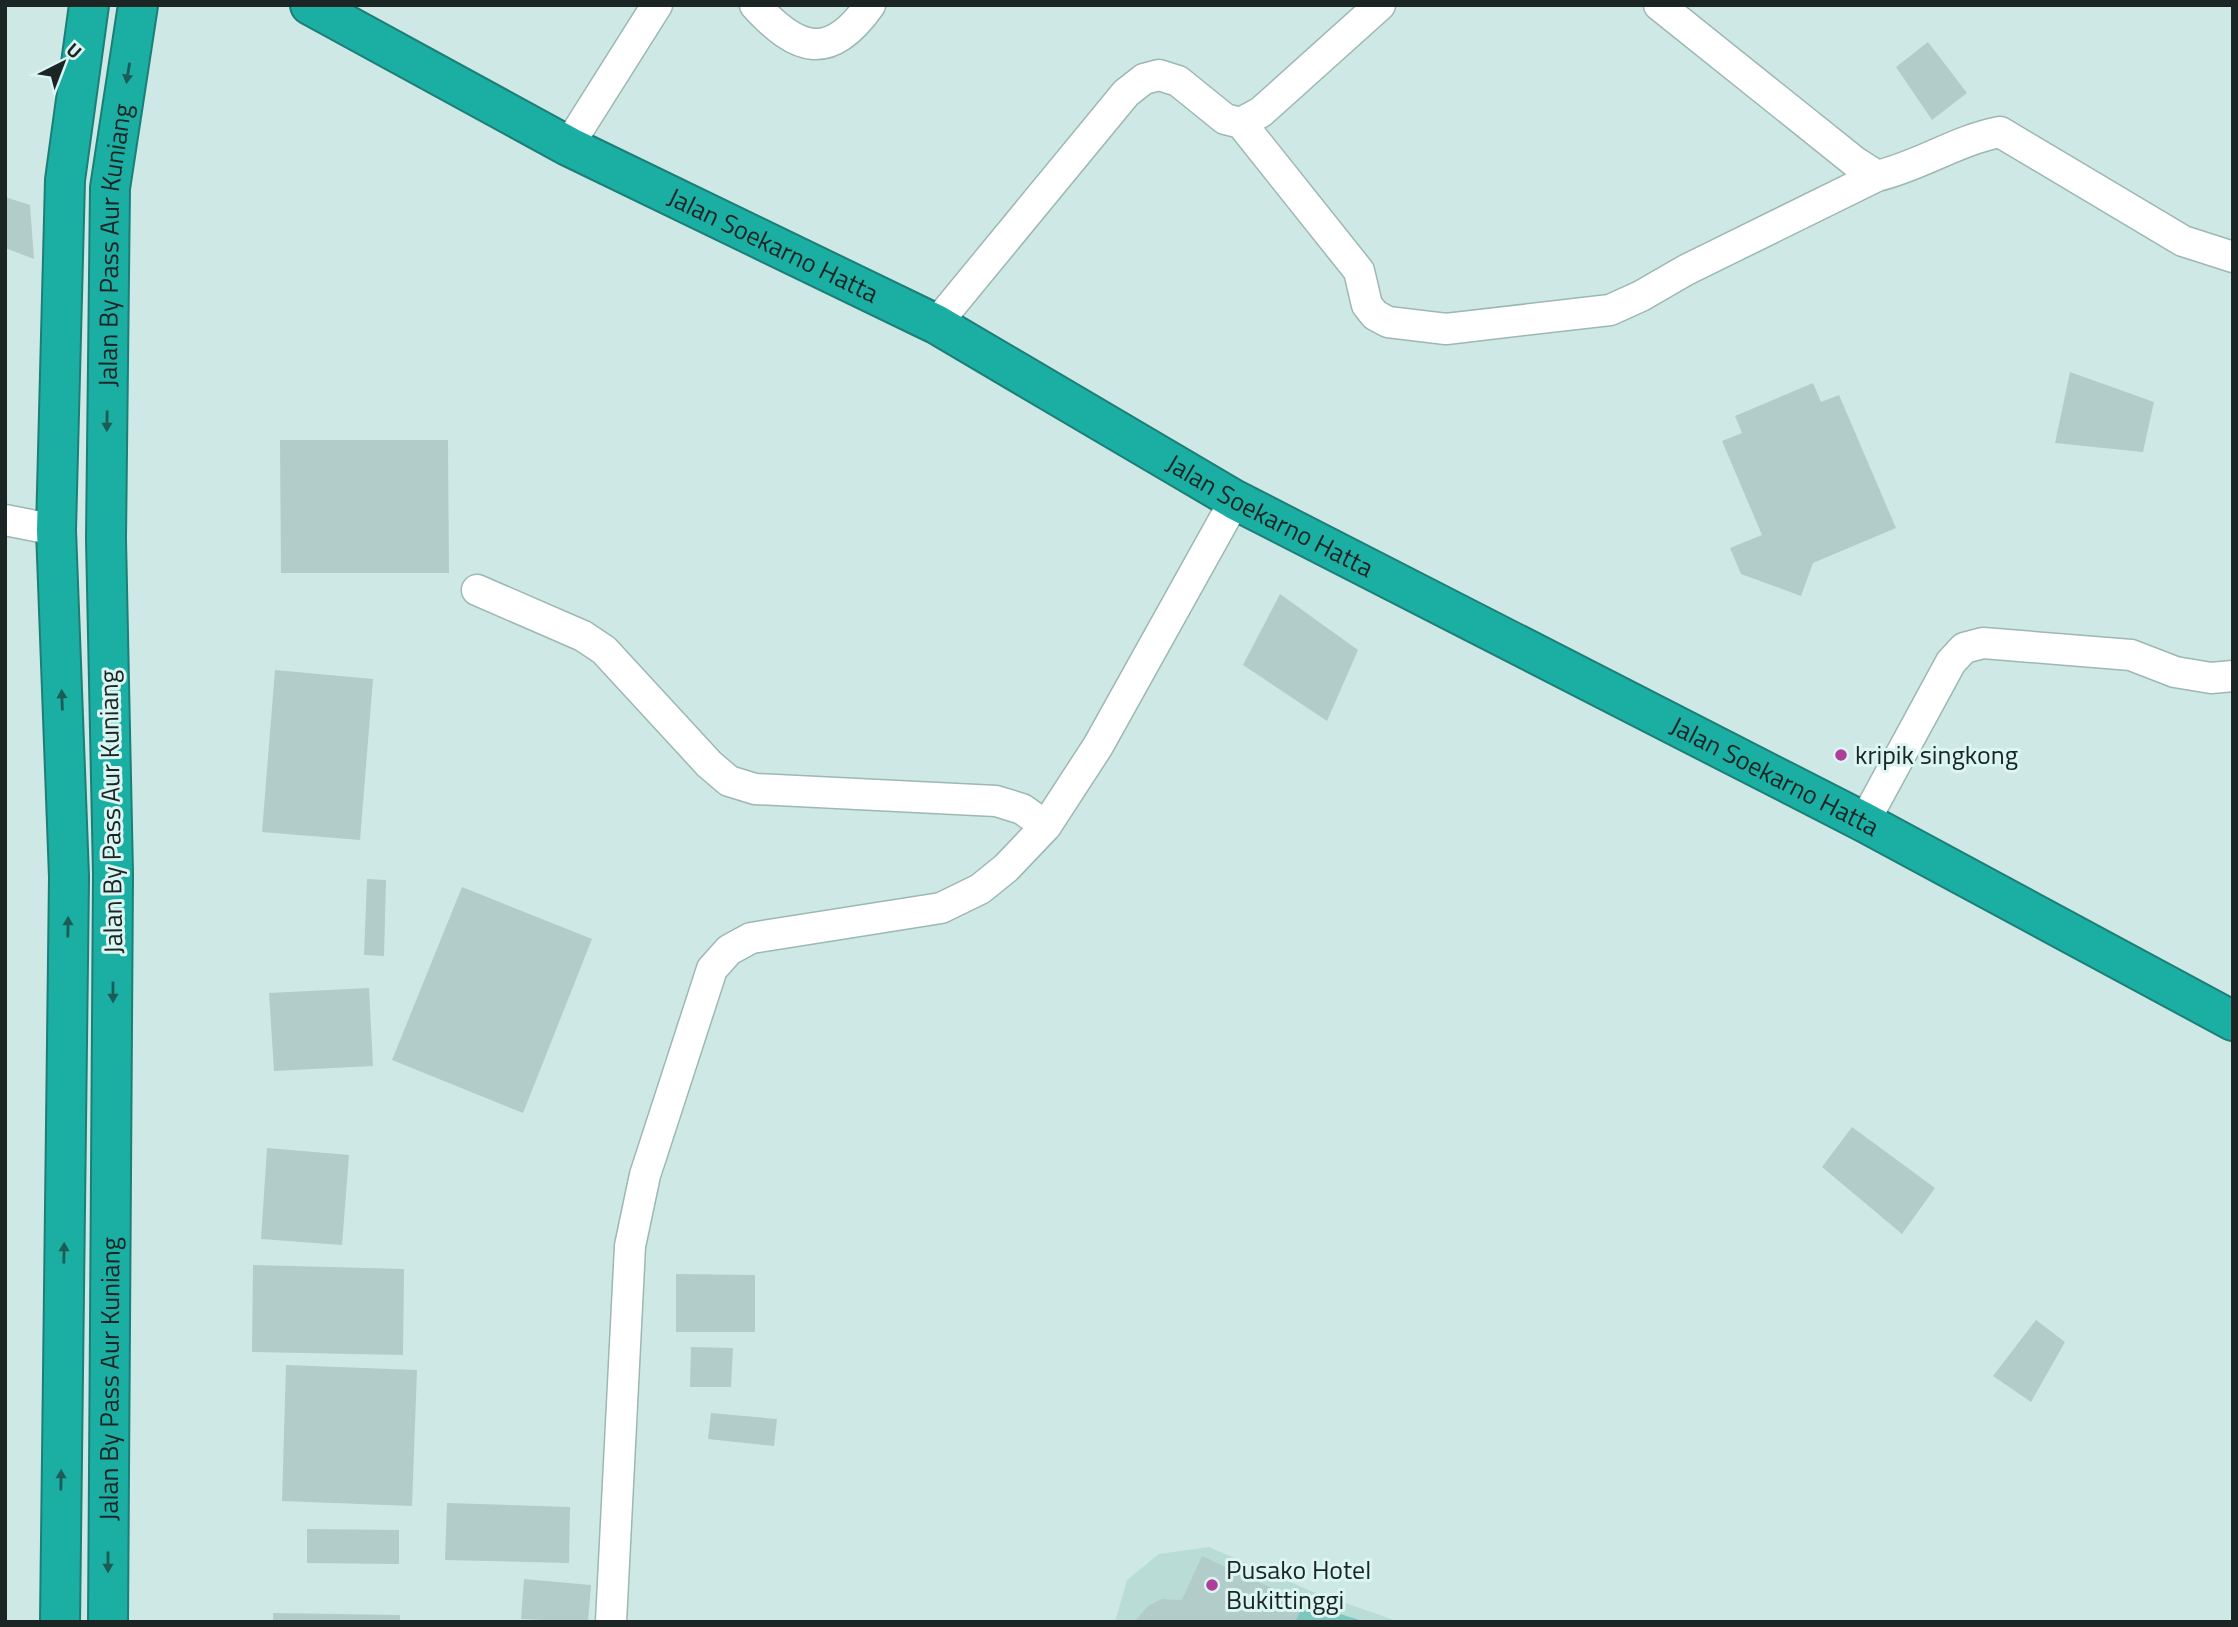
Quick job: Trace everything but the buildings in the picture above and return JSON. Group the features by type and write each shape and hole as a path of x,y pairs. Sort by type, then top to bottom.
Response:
{"highway":[{"name":"Jalan By Pass Aur Kuniang","path":"60,1622 69,877 56,530 65,180 89,5"},
{"name":"Jalan By Pass Aur Kuniang","path":"108,1622 113,874 106,539 110,188 138,5"},
{"name":"Jalan Soekarno Hatta","path":"310,5 568,146 936,324 1235,500 1864,822 2233,1021"},
{"path":"69,877 113,874"}],"street":[{"path":"568,146 657,5"},
{"path":"755,5 771,23 794,38 814,45 832,43 846,34 870,5"},
{"path":"1241,123 1261,112 1380,5"},
{"path":"1659,5 1855,162 1877,176"},
{"path":"936,324 1126,93 1144,79 1158,75 1178,81 1225,119 1241,123 1359,271 1367,305 1375,315 1388,322 1446,329 1610,310 1877,176 1897,171 1982,135 2000,132 2183,241 2233,257"},
{"path":"611,1622 630,1246 645,1175 712,969 729,950 751,938 942,908 980,889 1006,868 1046,825 1098,746 1235,500"},
{"path":"5,520 56,530"},
{"path":"477,590 583,636 604,650 709,765 729,781 755,789 996,801 1022,809 1046,825"},
{"path":"1864,822 1951,662 1964,648 1983,643 2131,655 2175,672 2211,678 2233,676"}],"shaded area":[{"name":"Pusako Hotel Bukittinggi","path":"1209,1547 1311,1591 1400,1622 1115,1622 1127,1580 1159,1554"},
{"path":"1304,1603 1366,1622 1295,1622"}],"place":[{"name":"kripik singkong","path":"1841,755"},
{"name":"Pusako Hotel Bukittinggi","path":"1212,1585"}]}
